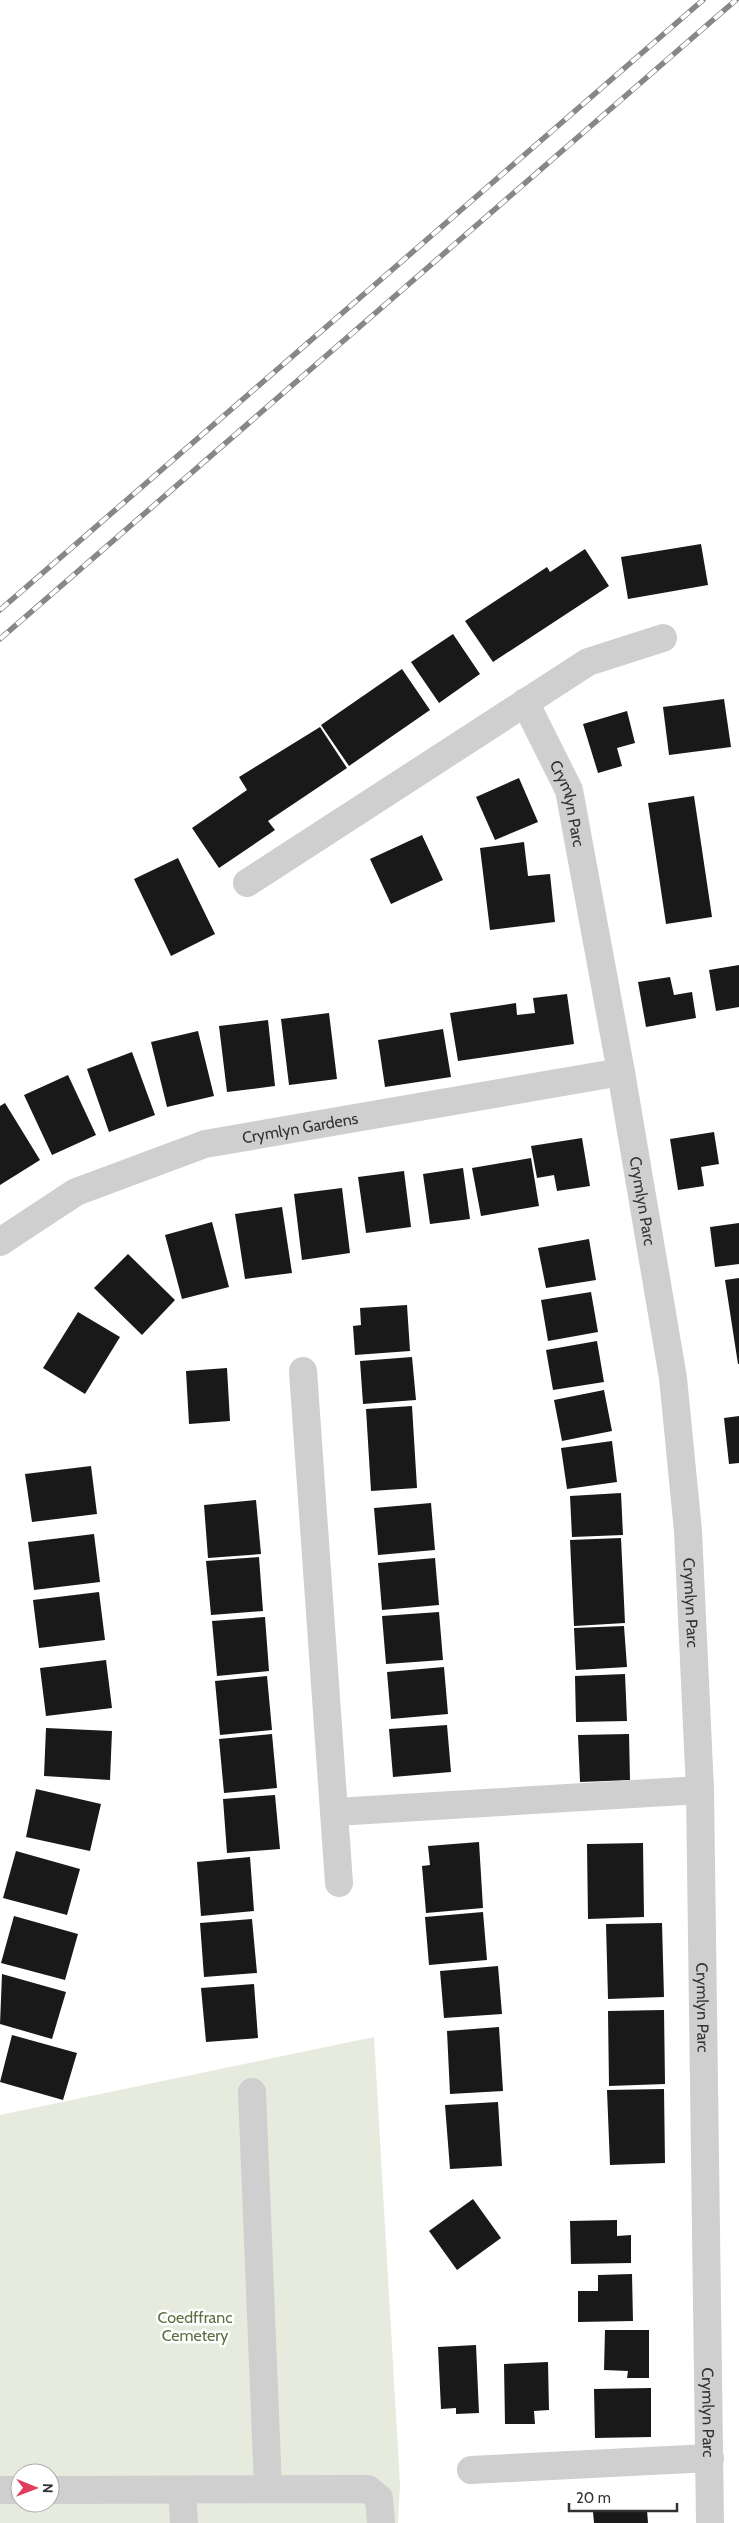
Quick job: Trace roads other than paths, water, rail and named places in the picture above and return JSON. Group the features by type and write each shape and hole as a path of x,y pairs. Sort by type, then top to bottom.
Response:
{"street":[{"path":"247,883 588,662 663,638"},
{"name":"Crymlyn Parc","path":"525,702 569,790 621,1072 673,1378 688,1531 700,1790 710,2523"},
{"name":"Crymlyn Gardens","path":"0,1242 76,1192 205,1144 621,1072"},
{"path":"303,1371 339,1883"},
{"path":"335,1812 700,1790"},
{"path":"252,2092 268,2488"},
{"path":"471,2470 710,2458"},
{"path":"60,2490 368,2488 379,2498 381,2523"},
{"path":"182,2490 184,2523"}],"railway":[{"path":"0,610 703,0"},
{"path":"0,639 736,0"}],"park label":[{"name":"Coedffranc Cemetery","path":"195,2326"}]}
